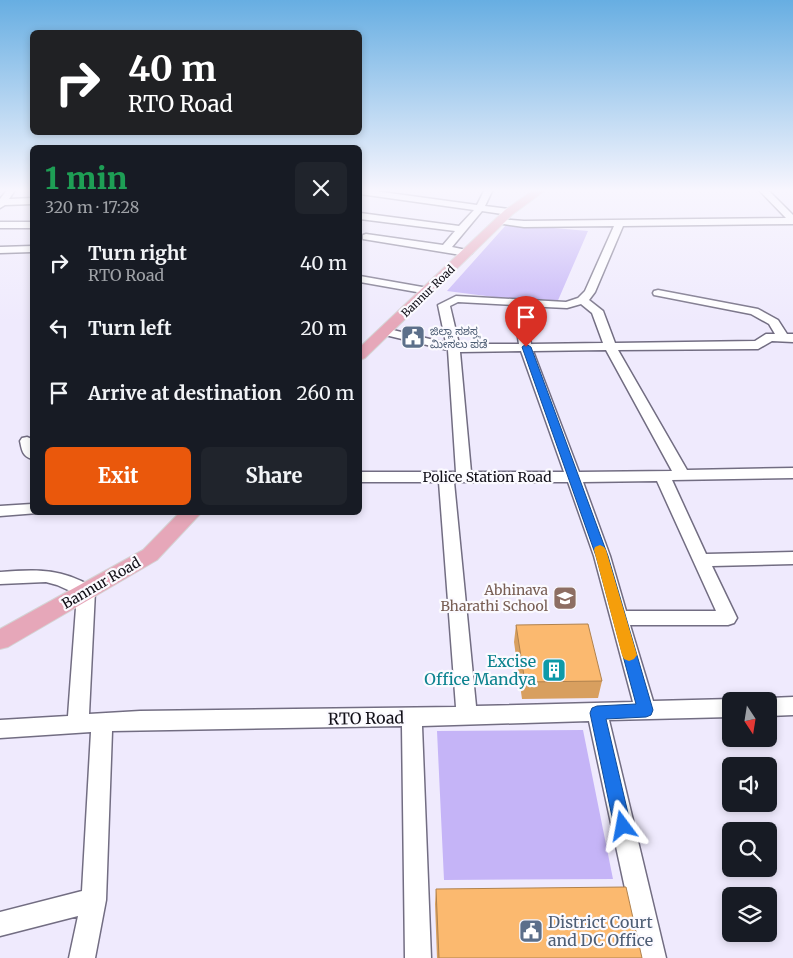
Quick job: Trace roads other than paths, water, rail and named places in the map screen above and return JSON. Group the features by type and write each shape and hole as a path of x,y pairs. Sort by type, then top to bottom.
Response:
{"main road":[{"name":"Bannur Road","path":"362,353 486,234"},
{"name":"Bannur Road","path":"0,640 150,555 189,515"}],"street":[{"path":"445,248 458,234"},
{"path":"467,715 455,477 454,348 449,334 444,305 456,300 567,305 582,300 590,292 615,234"},
{"path":"366,237 467,253"},
{"path":"0,250 30,250"},
{"path":"362,279 428,291"},
{"path":"658,293 754,311 774,322 788,338"},
{"path":"582,300 597,312 610,346 682,475"},
{"path":"518,303 526,347 602,556 618,618 646,710"},
{"path":"385,332 454,348 758,345 770,337 788,338"},
{"name":"Police Station Road","path":"362,477 572,477 793,473"},
{"path":"618,618 728,618 662,476"},
{"path":"0,511 30,509"},
{"path":"701,560 793,558"},
{"path":"0,578 46,576 61,579 86,591 78,724"},
{"path":"778,707 793,706"},
{"name":"RTO Road","path":"0,729 140,720 412,717 722,708"},
{"path":"597,713 653,958"},
{"path":"412,717 418,958"},
{"path":"82,958 94,900 102,723"},
{"path":"0,924 94,900"}],"place":[{"name":"ಜಿಲ್ಲಾ ಸಶಸ್ತ್ರ ಮೀಸಲು ಪಡೆ","path":"413,337"},
{"name":"Abhinava Bharathi School","path":"565,598"},
{"name":"Excise Office Mandya","path":"554,670"},
{"name":"District Court and DC Office","path":"531,931"}]}
